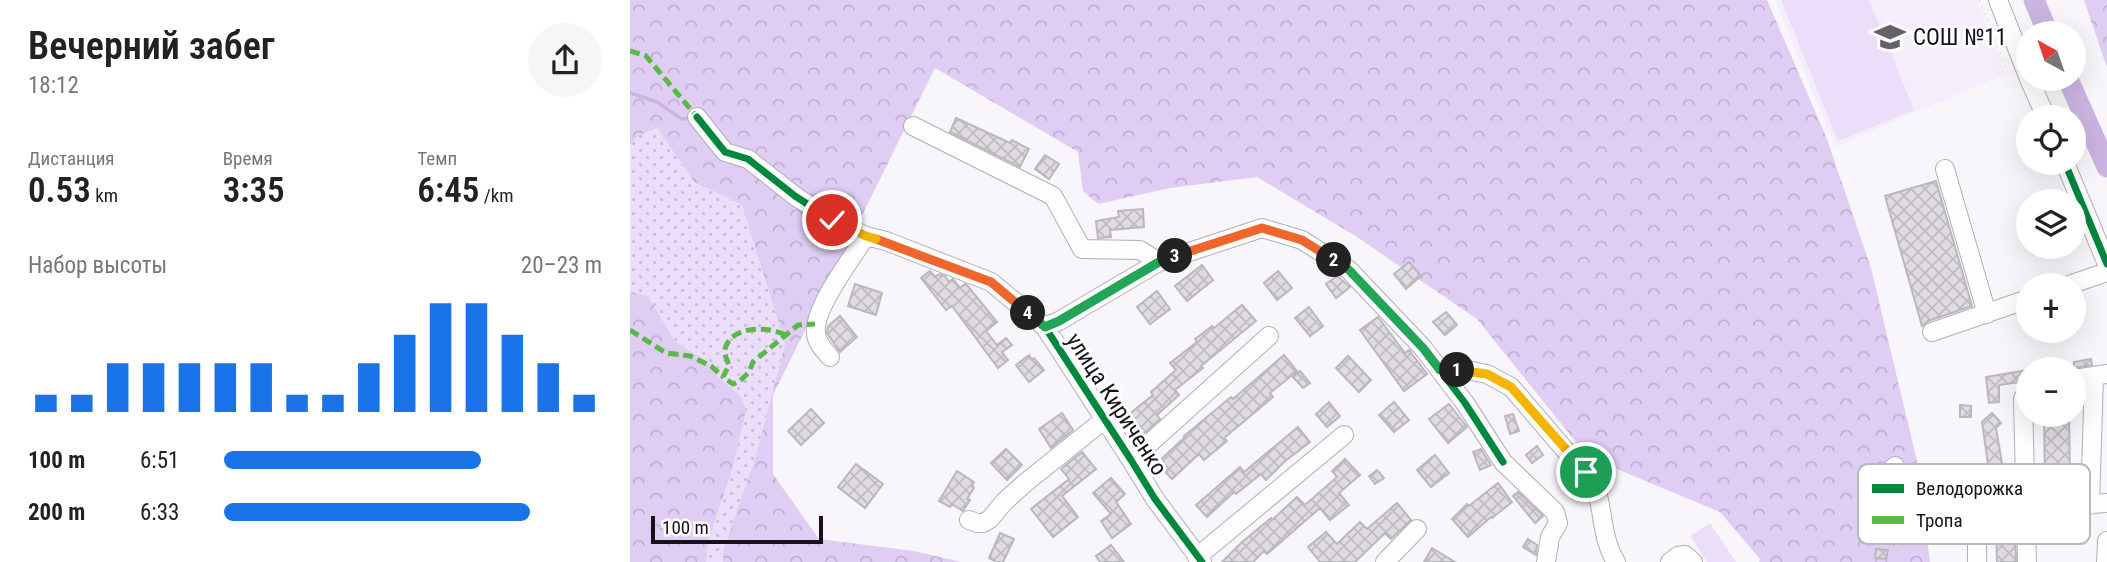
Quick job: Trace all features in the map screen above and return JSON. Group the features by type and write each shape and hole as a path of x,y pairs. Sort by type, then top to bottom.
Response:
{"street":[{"path":"1998,0 2016,45"},
{"name":"улица Кириченко","path":"697,117 725,152 748,159 795,196 832,220 866,236 886,241 991,282 1045,327 1155,499 1200,560"},
{"path":"913,126 1053,196 1083,249 1140,250 1159,262"},
{"path":"1945,169 1987,314"},
{"path":"2069,175 2107,264"},
{"path":"1045,327 1159,262 1262,228 1302,240 1349,270 1423,348 1465,403 1503,462 1555,512 1558,523 1550,537 1546,562"},
{"path":"830,357 816,337 815,324 821,308 866,236"},
{"path":"2086,279 2107,272"},
{"path":"1932,332 2016,303"},
{"path":"1131,460 1269,337"},
{"path":"1440,370 1467,370 1487,374 1511,387 1595,485 1601,501 1603,533 1616,562"},
{"path":"2099,504 2100,375"},
{"path":"969,520 983,523 990,519 1025,483 1105,419"},
{"path":"2024,427 2025,464"},
{"path":"1200,560 1344,435"},
{"path":"1385,562 1418,529"},
{"path":"2106,562 2107,541"},
{"path":"1977,544 1977,562"},
{"path":"2027,544 2027,562"},
{"path":"1670,562 1685,555 1693,562"}],"path":[{"path":"1979,0 2008,73"}],"shaded area":[{"name":"СОШ №11","path":"1775,0 1976,0 2006,74 1835,147"},
{"path":"1781,0 1869,0 1914,110 1838,141"},
{"path":"657,128 694,182 742,205 785,344 755,459 723,551 723,562 706,562 709,539 732,470 741,396 718,377 708,362 675,341 648,296 630,291 630,145 638,136"},
{"path":"1710,523 1736,562 1707,562 1690,536"}],"green space":[{"path":"630,0 1767,0 1827,139 1871,268 1917,461 1917,464 1858,464 1858,544 1928,544 1930,562 1759,562 1760,559 1720,512 1588,457 1477,319 1354,235 1257,177 1170,188 1098,204 1083,191 1078,152 935,68 773,395 773,474 819,539 914,551 961,562 723,562 723,551 755,459 785,344 742,205 694,182 657,128 638,136 630,145"},
{"path":"2084,0 2107,0 2107,67 2106,65"},
{"path":"630,291 648,296 675,341 708,362 718,377 741,396 746,411 732,470 709,539 706,562 630,562"}],"building":[{"path":"956,118 1029,149 1020,167 950,132"},
{"path":"1045,155 1059,164 1049,179 1035,169"},
{"path":"1936,181 1972,306 1928,321 1922,326 1885,196"},
{"path":"1143,209 1144,227 1110,230 1111,237 1098,238 1096,221 1119,217 1118,211"},
{"path":"1409,262 1421,276 1406,289 1394,274"},
{"path":"1202,265 1213,280 1187,301 1175,286"},
{"path":"930,271 935,277 939,274 945,276 949,282 953,279 960,288 967,285 997,322 986,331 997,345 1006,338 1012,345 1002,352 1008,360 998,368 952,306 946,310 921,278"},
{"path":"1278,271 1292,288 1277,300 1264,283"},
{"path":"1337,276 1350,287 1336,298 1326,284"},
{"path":"855,284 882,293 876,315 848,306"},
{"path":"1157,291 1170,309 1150,324 1137,307"},
{"path":"1242,305 1256,321 1175,390 1179,395 1157,415 1160,419 1138,439 1122,420 1153,395 1151,392 1176,370 1170,363 1197,342 1195,339 1212,326 1214,328"},
{"path":"1309,307 1323,326 1310,336 1295,318"},
{"path":"1446,312 1457,325 1445,335 1433,322"},
{"path":"840,316 857,337 840,352 827,333 828,326"},
{"path":"1378,317 1405,353 1409,350 1427,374 1404,391 1360,330"},
{"path":"1029,355 1044,370 1029,382 1016,365"},
{"path":"1284,355 1297,371 1270,393 1273,397 1224,438 1227,441 1204,460 1199,454 1172,479 1157,463 1184,436"},
{"path":"1348,356 1371,380 1359,392 1336,368"},
{"path":"2091,359 2092,365 2086,366 2086,360"},
{"path":"1300,371 1310,383 1303,388 1293,377"},
{"path":"2016,372 2016,383 1999,385 1999,402 1989,403 1986,377"},
{"path":"1329,402 1340,416 1327,427 1316,414"},
{"path":"1394,402 1409,420 1394,432 1379,415"},
{"path":"1449,404 1467,427 1448,443 1429,419"},
{"path":"1960,405 1971,406 1971,417 1960,417"},
{"path":"811,409 824,423 801,445 788,431"},
{"path":"1062,413 1073,430 1051,448 1039,429"},
{"path":"1992,413 2001,423 1996,428 2002,464 1988,464 1982,422"},
{"path":"1513,414 1519,431 1510,434 1505,416"},
{"path":"1298,427 1310,442 1266,480 1261,474 1236,494 1234,492 1207,517 1196,505 1240,467 1244,472"},
{"path":"2044,427 2069,427 2070,464 2045,464"},
{"path":"1537,446 1543,455 1532,463 1526,455"},
{"path":"1006,449 1022,465 1007,480 991,463"},
{"path":"1481,449 1491,465 1480,470 1473,452"},
{"path":"1082,452 1096,469 1062,496 1078,517 1053,537 1031,509 1069,479 1061,469"},
{"path":"1435,455 1449,473 1431,487 1417,470"},
{"path":"1345,459 1360,475 1339,493 1349,505 1330,520 1320,508 1267,554 1264,551 1253,562 1222,562 1297,497 1305,505 1337,477 1332,471"},
{"path":"856,464 883,484 865,508 838,487"},
{"path":"1377,470 1384,478 1375,484 1369,476"},
{"path":"957,471 974,482 974,488 967,499 970,500 963,511 952,504 950,507 939,501"},
{"path":"1111,478 1125,494 1116,502 1131,524 1112,538 1101,521 1111,514 1093,493"},
{"path":"1498,483 1512,502 1468,537 1452,519 1467,504 1469,506"},
{"path":"1518,492 1543,516 1535,523 1513,496"},
{"path":"1397,503 1411,520 1391,539 1385,533 1355,562 1320,562 1308,547 1326,532 1337,544 1360,522 1367,529"},
{"path":"1000,533 1014,539 1003,562 996,562 989,558"},
{"path":"1528,539 1537,545 1536,555 1523,547"},
{"path":"1996,544 2015,544 2016,562 1997,562"},
{"path":"1111,545 1124,562 1100,562 1096,556"},
{"path":"1432,548 1455,562 1424,562"},
{"path":"1876,549 1888,550 1886,559 1875,558"}],"waterway":[{"path":"2034,0 2043,21"},
{"path":"2073,91 2107,167"},
{"path":"630,93 657,102 682,119 691,118"}],"marked path":[{"path":"630,51 646,56 697,117"},
{"path":"785,335 761,329 735,335 725,349 729,365 723,377 733,384 740,381 749,372 753,362 798,325 815,324"},
{"path":"630,330 666,353 690,356 711,366 723,377"}],"cycle path":[{"path":"697,117 725,152 748,159 795,196 832,220 866,236 886,241 991,282 1045,327 1155,499 1202,562"},
{"path":"2070,175 2107,264"},
{"path":"1045,327 1159,262 1262,228 1302,240 1349,270 1423,348 1465,403 1503,462"}],"place":[{"name":"СОШ №11","path":"1890,37"}],"route":[{"path":"832,220 866,236 886,241 991,282 1045,327 1159,262 1262,228 1302,240 1349,270 1423,348 1440,370 1467,370 1487,374 1511,387 1586,472"}]}
